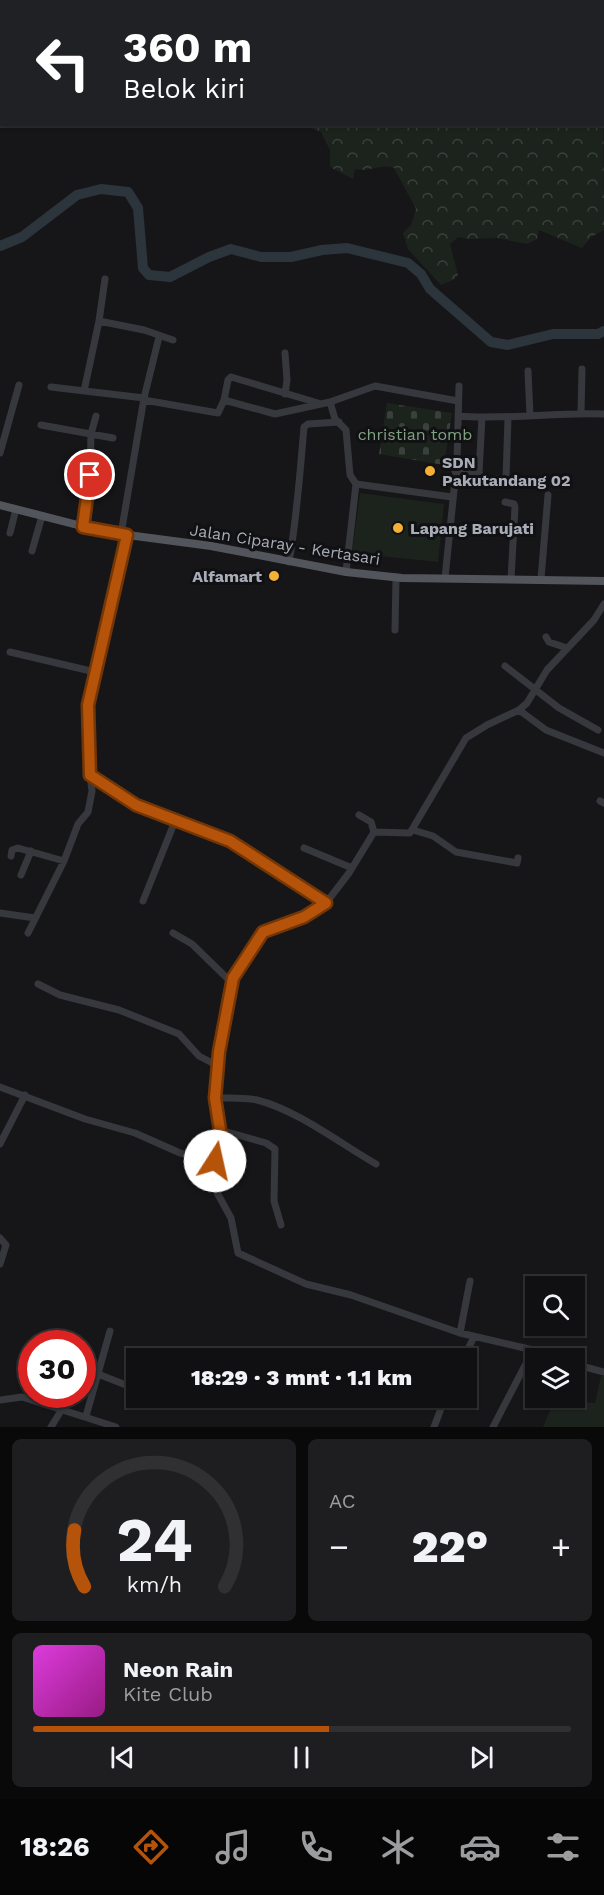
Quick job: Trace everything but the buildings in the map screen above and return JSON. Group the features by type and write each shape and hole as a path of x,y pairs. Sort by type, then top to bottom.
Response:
{"main road":[{"name":"Jalan Ciparay - Kertasari","path":"0,505 83,527 124,535 211,546 346,572 396,577 604,580"}],"street":[{"path":"84,391 99,321 105,279"},
{"path":"99,321 144,330 172,340"},
{"path":"28,933 64,861 78,824 88,812 93,791 90,775 88,705 124,535 144,399 159,337"},
{"path":"285,353 287,380 285,394"},
{"path":"581,413 582,369"},
{"path":"528,371 530,416"},
{"path":"51,387 144,399 215,413 221,412 228,380 231,377 321,404"},
{"path":"0,453 3,433 19,385"},
{"path":"224,400 275,414 330,402 375,386 458,401"},
{"path":"445,578 455,471 459,386"},
{"path":"330,402 348,435 350,475 356,484 346,572"},
{"path":"458,416 508,418 581,413 604,414"},
{"path":"83,527 90,475 88,463 91,434 96,416"},
{"path":"482,417 479,473 484,480 507,478 508,418"},
{"path":"289,562 295,528 295,504 304,427 308,424 339,422"},
{"path":"41,425 113,438"},
{"path":"455,471 479,473"},
{"path":"356,484 452,496"},
{"path":"541,579 548,495"},
{"path":"505,502 514,504 515,507 511,579"},
{"path":"10,533 16,509"},
{"path":"32,551 42,516"},
{"path":"395,630 396,577"},
{"path":"374,832 409,834 466,738 487,724 519,710 533,696 534,690 547,670 594,620 604,604"},
{"path":"546,637 549,642 567,648"},
{"path":"10,652 95,672"},
{"path":"506,666 559,708 598,730"},
{"path":"519,710 546,730 604,753"},
{"path":"90,775 136,805 230,841 326,903"},
{"path":"359,816 371,822 374,832 352,868 326,903 304,917 263,932 231,982 223,1018 215,1098 220,1130 213,1171 215,1189 231,1218 238,1253 306,1284 351,1295 460,1333 525,1348"},
{"path":"143,901 175,821"},
{"path":"413,830 433,836 463,854 517,863 518,858"},
{"path":"11,856 15,848 64,861"},
{"path":"304,848 352,868"},
{"path":"21,875 31,851"},
{"path":"0,913 35,918"},
{"path":"173,933 192,944 231,982"},
{"path":"38,984 60,995 119,1010 178,1034 199,1056 218,1066"},
{"path":"0,1087 73,1115 135,1133 172,1150 215,1161"},
{"path":"0,1144 25,1095"},
{"path":"215,1098 239,1097 259,1100 302,1120 376,1164"},
{"path":"220,1130 266,1143 275,1149 274,1201 281,1225"},
{"path":"0,1238 6,1245 0,1264"},
{"path":"460,1333 470,1281"},
{"path":"86,1416 110,1331"},
{"path":"468,1348 474,1337"},
{"path":"495,1424 525,1367"},
{"path":"585,1367 604,1372"},
{"path":"98,1374 126,1385"},
{"path":"0,1400 22,1397 116,1427"},
{"path":"434,1427 441,1408"},
{"path":"51,1427 62,1409"}],"green space":[{"path":"310,126 603,126 604,230 591,237 582,248 539,230 537,239 527,244 497,238 458,237 450,244 458,275 455,279 441,285 408,249 403,233 411,225 416,209 394,168 355,169 353,179 330,167 330,150 321,132"},
{"name":"christian tomb","path":"387,403 452,413 444,465 379,454"},
{"name":"Lapang Barujati","path":"360,493 444,504 438,562 352,553"},
{"path":"601,1376 604,1376 604,1427 543,1427 551,1408 585,1408 585,1403 595,1403"}],"waterway":[{"path":"0,246 22,237 77,195 101,189 128,192 138,208 143,268 149,275 170,277 209,257 231,249 261,257 291,257 322,250 347,248 408,263 421,274 430,289 491,342 508,345 553,334 598,334 604,331"}],"place":[{"name":"SDN Pakutandang 02","path":"430,471"},
{"name":"Lapang Barujati","path":"398,528"},
{"name":"Alfamart","path":"274,576"}],"route":[{"path":"90,475 83,527 127,535 88,705 91,745 90,775 136,805 230,841 326,903 304,917 263,932 233,978 223,1018 215,1090 220,1130 215,1161"}]}
